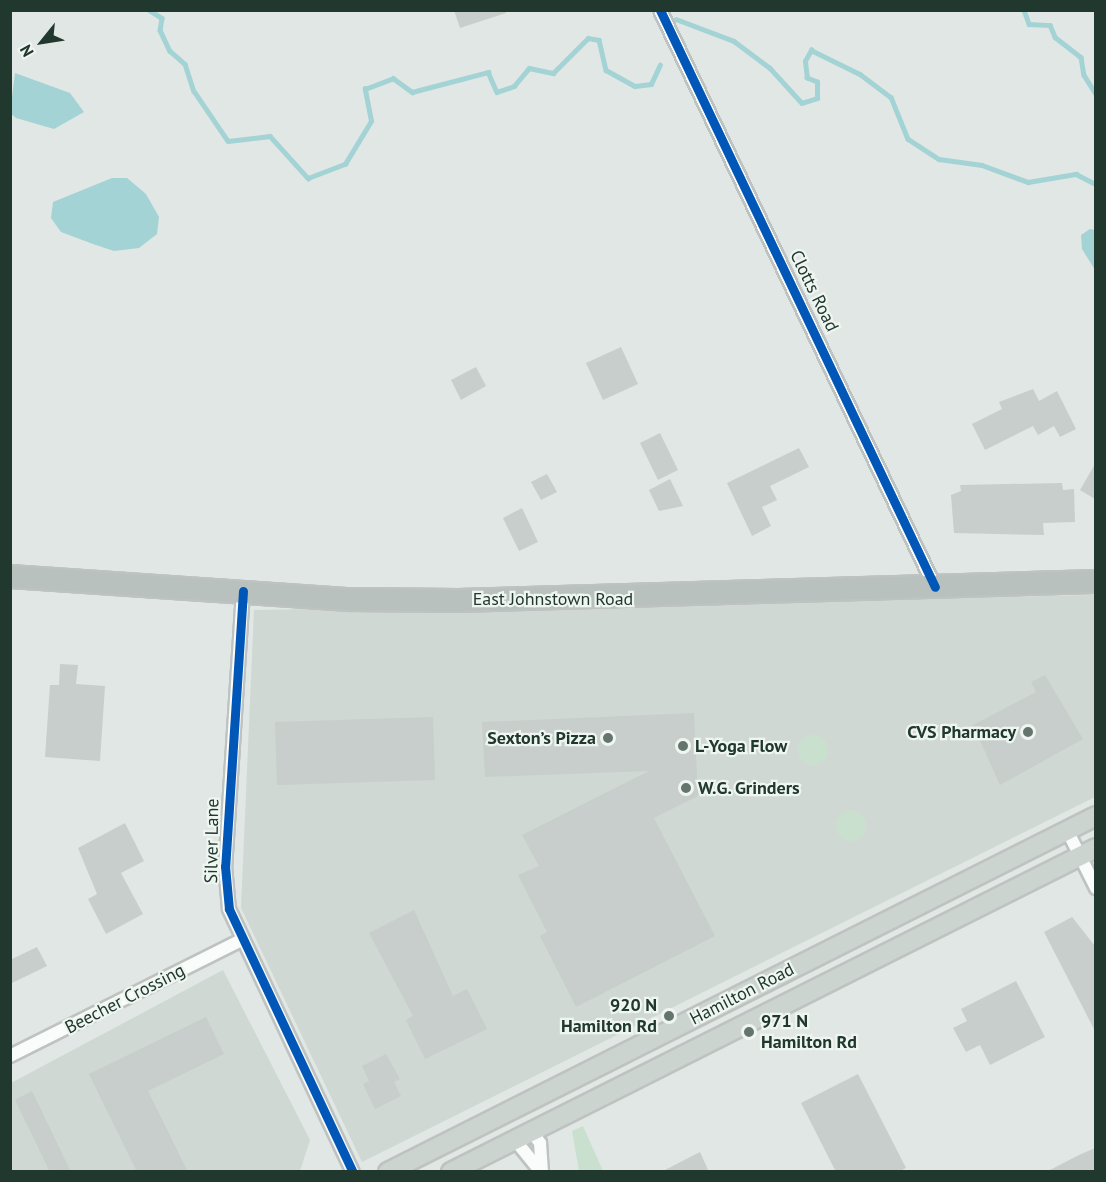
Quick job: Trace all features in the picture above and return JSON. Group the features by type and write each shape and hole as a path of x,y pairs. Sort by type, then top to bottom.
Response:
{"highway":[{"name":"East Johnstown Road","path":"10,576 349,599 582,600 1095,581"}],"main road":[{"name":"Hamilton Road","path":"388,1172 1095,816"},
{"name":"Hamilton Road","path":"451,1172 1087,852"}],"street":[{"name":"Clotts Road","path":"660,10 935,587"},
{"name":"Silver Lane","path":"243,591 225,866 229,909 240,941 353,1172"},
{"path":"1067,830 1087,852 1095,888"},
{"name":"Beecher Crossing","path":"10,1056 240,941"},
{"path":"532,1132 540,1143 541,1172"},
{"path":"515,1140 541,1172"}],"shaded area":[{"path":"1095,595 1095,797 362,1162 241,908 254,610"},
{"path":"223,970 310,1140 300,1171 11,1172 11,1083"}],"green space":[{"path":"813,735 819,736 827,744 827,756 819,764 813,765 807,764 799,756 798,750 799,744 807,736"},
{"path":"851,811 857,812 865,820 865,832 857,840 851,841 845,840 837,832 836,826 837,820 845,812"},
{"path":"583,1126 603,1171 579,1171 572,1131"}],"water":[{"path":"15,73 70,93 84,112 54,129 16,118 10,113"},
{"path":"112,178 127,178 146,194 159,217 157,234 139,248 114,251 93,244 61,232 51,218 53,202"},
{"path":"1090,229 1095,230 1095,270 1082,249 1081,235"}],"building":[{"path":"454,10 506,10 506,13 460,28"},
{"path":"621,347 638,384 603,400 586,363"},
{"path":"476,367 486,386 461,400 451,380"},
{"path":"1033,389 1039,401 1057,391 1076,429 1060,437 1054,426 1038,435 1033,426 985,450 972,424 1002,409 999,402"},
{"path":"660,433 678,470 658,480 640,443"},
{"path":"799,448 809,467 770,486 777,500 762,507 771,526 752,536 727,483"},
{"path":"1095,464 1095,499 1080,490"},
{"path":"547,474 557,492 541,500 531,482"},
{"path":"670,479 683,506 659,511 649,490"},
{"path":"1062,483 1063,490 1074,489 1075,522 1043,523 1044,535 954,533 951,495 961,491 960,485"},
{"path":"522,508 538,542 519,551 503,518"},
{"path":"60,664 78,665 76,684 105,686 100,761 45,757 50,685 59,685"},
{"name":"CVS Pharmacy","path":"1045,675 1083,739 1000,785 973,725 1036,692 1031,682"},
{"path":"694,713 698,796 654,818 715,936 576,1007 540,936 547,932 518,875 539,866 522,835 649,771 485,777 482,722"},
{"path":"433,717 435,780 277,785 275,722"},
{"path":"125,823 144,861 121,873 143,914 106,934 88,899 97,894 78,848"},
{"path":"414,910 453,996 467,989 487,1029 425,1059 406,1020 413,1016 369,933"},
{"path":"1072,917 1095,946 1095,1031 1044,932"},
{"path":"37,947 47,966 10,984 10,960"},
{"path":"1016,981 1045,1037 990,1065 980,1045 966,1052 953,1028 967,1021 961,1009"},
{"path":"206,1017 224,1054 148,1091 188,1172 137,1172 89,1074"},
{"path":"386,1054 400,1079 394,1082 401,1096 375,1109 363,1084 369,1081 362,1066"},
{"path":"858,1074 906,1168 898,1172 836,1172 801,1103"},
{"path":"32,1091 71,1172 50,1172 15,1100"},
{"path":"1095,1148 1095,1172 1046,1172 1079,1155"},
{"path":"700,1152 709,1172 661,1172"}],"waterway":[{"path":"149,10 162,18 160,30 170,51 185,64 194,91 228,141 270,136 308,178 345,164 371,121 365,89 393,78 412,92 488,72 497,92 514,86 529,68 553,73 588,38 599,40 606,70 635,86 651,84 660,65"},
{"path":"1024,10 1029,24 1050,25 1055,37 1081,57 1084,75 1096,94"},
{"path":"676,19 734,41 770,68 802,103 817,98 817,82 807,78 805,61 811,50 860,74 891,97 908,139 939,159 982,165 1028,182 1076,174 1096,184"}],"cycle path":[{"path":"660,10 935,587"},
{"path":"243,591 225,866 229,909 353,1172"}],"place":[{"name":"CVS Pharmacy","path":"1028,732"},
{"name":"Sexton’s Pizza","path":"608,738"},
{"name":"L-Yoga Flow","path":"683,746"},
{"name":"W.G. Grinders","path":"686,788"},
{"name":"920 N Hamilton Rd","path":"669,1016"},
{"name":"971 N Hamilton Rd","path":"749,1032"}]}
